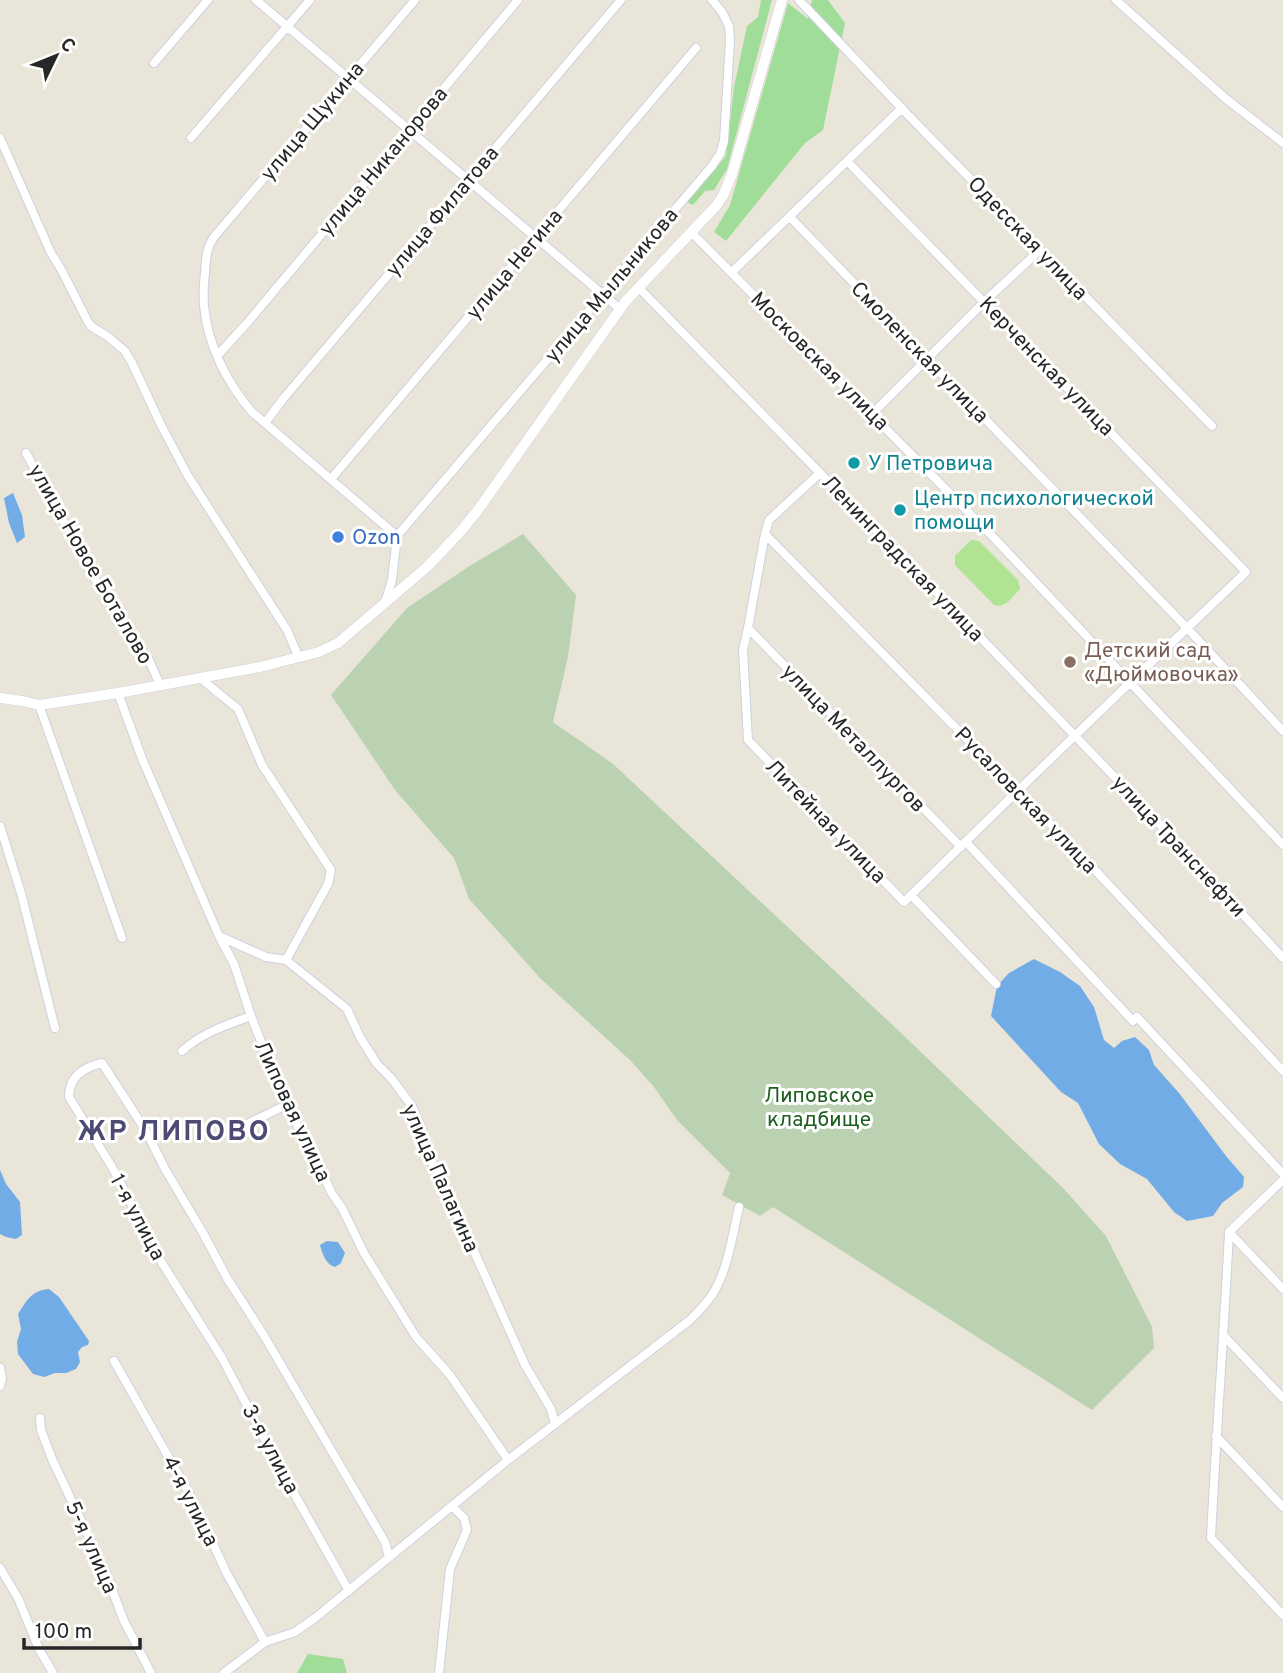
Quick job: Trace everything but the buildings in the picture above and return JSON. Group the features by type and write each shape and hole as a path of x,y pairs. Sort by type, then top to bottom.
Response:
{"street":[{"path":"154,63 208,0"},
{"path":"256,0 620,309"},
{"path":"191,138 310,0"},
{"name":"улица Щукина","path":"218,356 204,305 206,257 210,243 415,0"},
{"name":"улица Никанорова","path":"218,356 518,0"},
{"name":"улица Филатова","path":"265,423 621,0"},
{"path":"0,698 39,705 118,693 299,658 338,643 402,588 443,551 478,510 620,309 716,206 728,185 782,0"},
{"name":"Одесская улица","path":"799,0 1212,426"},
{"path":"1116,0 1224,98 1283,143"},
{"name":"улица Мыльникова","path":"397,537 720,154 724,141 730,40 727,21 716,1"},
{"name":"улица Негина","path":"331,480 696,48"},
{"path":"732,272 902,108"},
{"path":"0,138 51,253 88,322 125,351 174,451 208,509 287,630 299,658"},
{"name":"Керченская улица","path":"847,161 1246,572 1187,628"},
{"name":"Смоленская улица","path":"790,217 1283,731"},
{"name":"Московская улица","path":"691,232 996,540 1283,845"},
{"path":"872,414 1040,250"},
{"name":"Ленинградская улица","path":"638,287 1074,735"},
{"path":"218,356 238,395 252,412 397,537 392,580 385,603"},
{"name":"улица Новое Боталово","path":"26,453 101,590 150,663 160,685"},
{"path":"748,628 769,520 820,473"},
{"name":"Русаловская улица","path":"765,534 1080,854 1283,1071"},
{"path":"392,580 402,588"},
{"name":"Литейная улица","path":"748,628 743,650 748,740 904,902 911,895 996,984"},
{"name":"улица Металлургов","path":"748,628 1135,1019 1283,1174"},
{"path":"911,895 1187,628"},
{"path":"200,678 238,709 262,765 331,870 328,884 286,960"},
{"name":"Липовая улица","path":"118,693 143,761 219,936 234,964 286,1105 359,1244 416,1338 450,1375 508,1460"},
{"path":"39,705 122,937"},
{"name":"улица Транснефти","path":"1074,735 1283,958"},
{"path":"0,826 21,893 55,1028"},
{"name":"улица Палагина","path":"219,936 266,957 286,960 347,1009 377,1064 412,1106 433,1166 525,1365 551,1409 555,1424"},
{"path":"182,1051 220,1027 251,1016"},
{"name":"1-я улица","path":"192,1308 162,1263 112,1167 69,1097 71,1082 82,1069 102,1063 146,1131 228,1278 385,1542 389,1558"},
{"path":"235,1130 286,1105"},
{"path":"1283,1180 1229,1232 1211,1538 1283,1615"},
{"path":"224,1673 265,1642 295,1632 349,1591 508,1460 680,1329 701,1310 722,1274 739,1207"},
{"path":"1229,1232 1283,1289"},
{"name":"3-я улица","path":"192,1308 238,1386 282,1472 349,1591"},
{"path":"1224,1336 1283,1398"},
{"name":"4-я улица","path":"114,1361 194,1502 226,1572 265,1642"},
{"path":"0,1368 0,1386"},
{"name":"5-я улица","path":"40,1418 41,1430 52,1459 150,1673"},
{"path":"1216,1436 1283,1507"},
{"path":"439,1673 450,1569 467,1530 464,1518 452,1506"},
{"path":"0,1568 18,1598 36,1642 53,1673"}],"green space":[{"path":"761,0 772,0 727,169 714,190 705,191 693,205 687,202 726,156 734,87 747,26 758,17"},
{"path":"812,0 828,0 845,23 823,130 805,143 726,241 714,232 730,205 788,3 808,19"},
{"name":"Липовское кладбище","path":"523,534 576,595 568,657 553,722 612,763 1063,1188 1106,1236 1152,1327 1154,1348 1092,1410 773,1207 760,1216 722,1195 730,1173 677,1120 654,1087 631,1061 541,979 469,899 454,858 395,790 331,695 407,608"},
{"path":"971,540 979,541 1018,580 1020,589 1005,604 994,605 955,565 955,556"},
{"path":"308,1654 343,1659 347,1673 297,1673"}],"water":[{"path":"13,493 22,515 25,537 17,543 9,523 4,498"},
{"path":"1034,959 1080,986 1094,1007 1104,1040 1114,1048 1122,1041 1135,1037 1149,1050 1154,1065 1244,1177 1243,1187 1222,1203 1213,1216 1187,1221 1174,1212 1147,1179 1120,1164 1099,1144 1078,1103 1061,1092 991,1016 997,986 1009,973"},
{"path":"0,1170 6,1184 20,1202 22,1235 16,1239 0,1234"},
{"path":"327,1241 338,1242 345,1253 341,1263 335,1267 323,1255 320,1245"},
{"path":"49,1289 59,1297 89,1341 88,1345 78,1352 80,1362 76,1369 44,1377 33,1374 18,1354 17,1342 21,1329 18,1314 34,1294"}],"place":[{"name":"У Петровича","path":"854,463"},
{"name":"Центр психологической помощи","path":"900,510"},
{"name":"Ozon","path":"338,537"},
{"name":"Детский сад «Дюймовочка»","path":"1070,662"}],"district":[{"name":"ЖР ЛИПОВО","path":"174,1130"}]}
